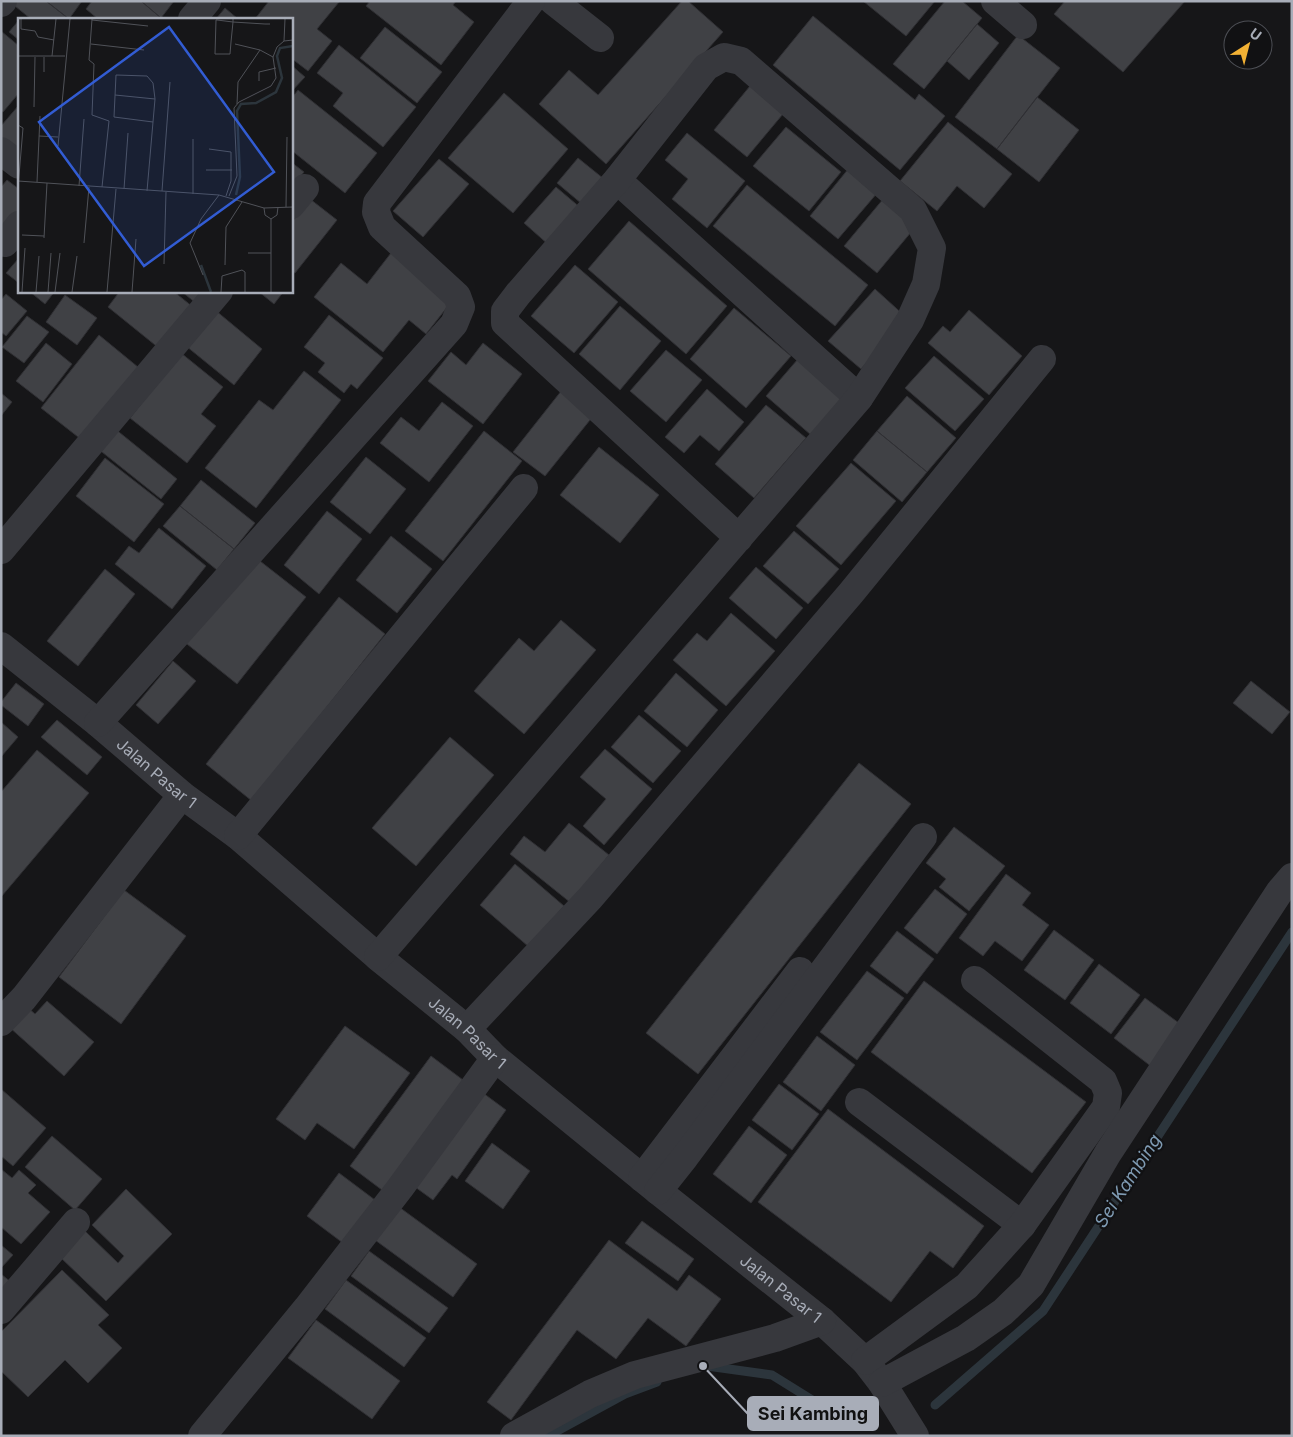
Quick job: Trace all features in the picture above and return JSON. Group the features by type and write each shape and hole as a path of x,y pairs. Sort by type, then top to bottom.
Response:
{"street":[{"path":"193,18 207,1"},
{"path":"98,723 454,324 461,307 457,296 382,227 376,212 377,202 531,1"},
{"path":"553,1 600,38"},
{"path":"995,1 1023,25"},
{"path":"378,958 739,538 859,398 910,320 926,284 932,248 913,210 741,61 724,58 706,67 617,180 518,294 505,311 505,323 739,538"},
{"path":"1,150 18,164"},
{"path":"617,180 859,398"},
{"path":"1,550 218,292"},
{"path":"467,1029 590,898 622,861 851,593 1042,359"},
{"path":"238,836 524,488"},
{"name":"Jalan Pasar 1","path":"5,659 98,723 182,795 238,836 378,958 467,1029 495,1058 822,1321 865,1361 912,1431"},
{"path":"1,1022 24,998 182,795"},
{"path":"650,1184 917,832"},
{"path":"885,1389 966,1338 1003,1312 1031,1285 1108,1153 1280,890 1292,877"},
{"path":"865,1361 967,1286 1022,1225 1106,1107 1108,1093 1103,1081 975,980"},
{"path":"202,1436 307,1308 400,1188 495,1058"},
{"path":"859,1102 1022,1225"},
{"path":"1,1310 76,1222"},
{"path":"514,1436 590,1394 635,1375 774,1338 822,1321"}],"building":[{"path":"46,1 68,18 30,18 10,2"},
{"path":"46,1 82,1 70,18"},
{"path":"92,1 141,1 161,18 97,18 86,9"},
{"path":"141,1 174,1 161,18"},
{"path":"269,1 339,2 317,29 332,41 308,71 292,59 292,18 256,18"},
{"path":"370,1 456,1 453,5 474,22 441,65 366,6"},
{"path":"682,1 688,1 723,32 606,164 539,104 569,70 598,95"},
{"path":"863,1 935,1 906,36"},
{"path":"945,1 962,1 982,18 924,89 893,64"},
{"path":"1065,1 1185,1 1123,72 1054,14"},
{"path":"225,8 237,18 217,18"},
{"path":"813,16 915,100 919,94 945,116 900,170 773,65"},
{"path":"18,21 18,39 9,32"},
{"path":"977,24 999,43 969,80 947,61"},
{"path":"385,27 442,72 417,103 360,58"},
{"path":"1,31 18,45 18,94 3,112 1,111"},
{"path":"1018,35 1060,68 997,149 955,117"},
{"path":"339,45 416,107 383,147 333,106 343,93 317,73"},
{"path":"292,66 305,77 292,91"},
{"path":"750,86 783,114 747,157 714,130"},
{"path":"298,90 377,153 345,193 292,151 292,98"},
{"path":"504,93 568,149 513,213 448,158"},
{"path":"1037,97 1079,130 1039,182 997,149"},
{"path":"18,106 18,155 1,142 1,126"},
{"path":"948,122 1012,174 984,208 957,186 937,211 900,181"},
{"path":"786,127 841,172 809,211 753,166"},
{"path":"687,133 745,181 707,228 672,199 688,179 665,160"},
{"path":"578,158 604,179 582,204 557,183"},
{"path":"439,159 469,184 423,237 393,211"},
{"path":"292,163 304,172 292,187"},
{"path":"849,168 878,192 838,239 810,216"},
{"path":"7,180 18,188 18,215 1,235 1,187"},
{"path":"747,185 868,285 835,326 713,226"},
{"path":"556,187 582,209 550,246 524,223"},
{"path":"884,198 917,225 877,273 844,246"},
{"path":"310,199 337,220 295,273 292,272 292,222"},
{"path":"629,221 727,306 686,354 588,269"},
{"path":"391,253 452,301 426,334 409,320 383,352 314,297 341,263 367,284"},
{"path":"18,259 18,282 6,273"},
{"path":"575,265 618,302 574,353 531,316"},
{"path":"875,289 907,318 861,369 828,341"},
{"path":"30,292 54,292 45,304"},
{"path":"119,292 174,292 193,307 160,349 108,307"},
{"path":"182,292 207,292 197,304"},
{"path":"259,292 283,292 274,304"},
{"path":"6,294 27,311 6,336 1,332 1,300"},
{"path":"65,295 97,318 77,345 46,322"},
{"path":"620,306 661,341 620,390 579,354"},
{"path":"734,308 791,356 746,408 690,359"},
{"path":"215,310 262,349 234,385 186,346"},
{"path":"969,310 1022,356 989,395 928,343 943,326 950,332"},
{"path":"329,315 383,358 357,389 351,384 344,393 318,372 325,363 304,347"},
{"path":"27,316 49,332 24,363 2,347"},
{"path":"99,335 144,372 87,444 41,408"},
{"path":"46,343 72,364 43,402 16,381"},
{"path":"483,343 522,374 483,424 428,381 451,352 466,365"},
{"path":"666,350 702,380 666,422 630,391"},
{"path":"181,353 223,387 201,414 216,426 187,463 130,418"},
{"path":"934,356 984,399 955,431 905,388"},
{"path":"798,359 843,397 811,435 766,396"},
{"path":"304,371 341,400 256,508 205,468 259,400 273,410"},
{"path":"707,389 744,422 719,451 700,435 684,453 665,437"},
{"path":"562,390 594,415 545,476 513,452"},
{"path":"1,393 12,402 1,416"},
{"path":"907,396 956,438 927,472 877,431"},
{"path":"442,402 473,426 429,482 380,443 401,417 419,431"},
{"path":"766,405 806,438 754,498 715,464"},
{"path":"114,428 177,479 161,499 97,448"},
{"path":"484,431 522,461 443,561 405,531"},
{"path":"877,431 927,472 902,502 853,460"},
{"path":"599,447 659,495 620,543 560,495"},
{"path":"366,457 406,489 370,534 330,502"},
{"path":"105,458 164,504 134,542 76,496"},
{"path":"851,463 896,501 841,565 796,526"},
{"path":"201,480 255,523 234,549 180,506"},
{"path":"180,506 234,549 217,570 163,526"},
{"path":"327,511 362,539 319,594 284,565"},
{"path":"159,528 206,566 172,609 115,564 129,546 139,553"},
{"path":"794,531 839,569 808,604 763,566"},
{"path":"391,536 432,569 397,613 356,580"},
{"path":"251,554 306,597 237,684 182,640"},
{"path":"756,567 803,608 776,639 729,598"},
{"path":"105,569 135,594 78,666 47,641"},
{"path":"339,597 385,634 252,801 206,764"},
{"path":"731,613 775,651 726,706 673,660 697,633 707,641"},
{"path":"561,620 596,650 524,734 474,691 519,638 534,651"},
{"path":"173,661 196,681 158,724 136,705"},
{"path":"676,673 718,710 687,747 644,711"},
{"path":"1251,681 1290,712 1272,734 1233,703"},
{"path":"16,683 44,704 28,726 1,705 1,702"},
{"path":"639,715 681,751 653,783 611,747"},
{"path":"57,720 102,757 87,775 41,737"},
{"path":"1,722 18,737 1,757"},
{"path":"450,737 494,775 416,866 372,828"},
{"path":"605,749 652,789 604,845 583,826 606,799 580,777"},
{"path":"37,750 89,793 1,897 1,792"},
{"path":"859,763 911,804 698,1074 646,1033"},
{"path":"569,823 609,855 571,903 510,854 524,836 545,852"},
{"path":"954,827 1005,866 969,911 939,887 946,879 926,863"},
{"path":"515,864 564,906 529,947 480,905"},
{"path":"1006,874 1031,893 1022,905 1049,925 1022,961 995,941 983,956 959,938"},
{"path":"935,889 967,914 937,954 904,928"},
{"path":"124,890 186,936 121,1024 59,977"},
{"path":"1054,930 1094,960 1065,1000 1024,970"},
{"path":"897,931 934,959 907,994 870,966"},
{"path":"1099,964 1140,995 1111,1034 1070,1003"},
{"path":"867,971 904,998 857,1060 820,1032"},
{"path":"924,981 1086,1102 1032,1173 871,1052"},
{"path":"1145,998 1183,1026 1152,1067 1114,1038"},
{"path":"47,1001 94,1042 64,1076 8,1026 26,1006 35,1014"},
{"path":"345,1026 410,1073 354,1149 317,1123 305,1140 276,1119"},
{"path":"817,1036 855,1065 821,1111 783,1082"},
{"path":"431,1056 467,1083 386,1193 350,1166"},
{"path":"779,1084 819,1114 792,1150 752,1120"},
{"path":"1,1089 46,1128 13,1166 1,1156"},
{"path":"479,1090 506,1110 457,1179 452,1175 433,1200 411,1184"},
{"path":"828,1109 984,1226 953,1268 930,1251 891,1302 758,1202"},
{"path":"749,1126 787,1155 751,1203 713,1174"},
{"path":"52,1136 102,1179 75,1210 25,1167"},
{"path":"492,1143 530,1171 503,1209 465,1181"},
{"path":"1,1169 12,1178 19,1170 36,1185 28,1193 50,1212 21,1244 1,1227"},
{"path":"339,1173 375,1200 343,1243 307,1216"},
{"path":"126,1189 172,1234 106,1301 60,1257 85,1231 118,1263 124,1256 92,1225"},
{"path":"399,1207 477,1264 453,1297 375,1240"},
{"path":"642,1221 694,1259 678,1281 625,1243"},
{"path":"609,1240 677,1291 689,1275 721,1299 686,1346 648,1318 616,1359 577,1330 511,1420 487,1402"},
{"path":"1,1245 13,1255 1,1268"},
{"path":"369,1251 448,1308 429,1333 351,1276"},
{"path":"62,1270 109,1315 98,1325 122,1348 88,1383 65,1360 28,1397 1,1371 1,1332"},
{"path":"1,1274 12,1283 1,1295"},
{"path":"346,1280 426,1338 404,1367 325,1309"},
{"path":"316,1320 400,1381 372,1419 288,1358"}],"waterway":[{"name":"Sei Kambing","path":"935,1405 1043,1311 1292,932"},
{"name":"Sei Kambing","path":"707,1366 772,1375 838,1416"},
{"name":"Sei Kambing","path":"548,1436 625,1394 657,1382"}],"place":[{"name":"Sei Kambing","path":"703,1366"}]}
